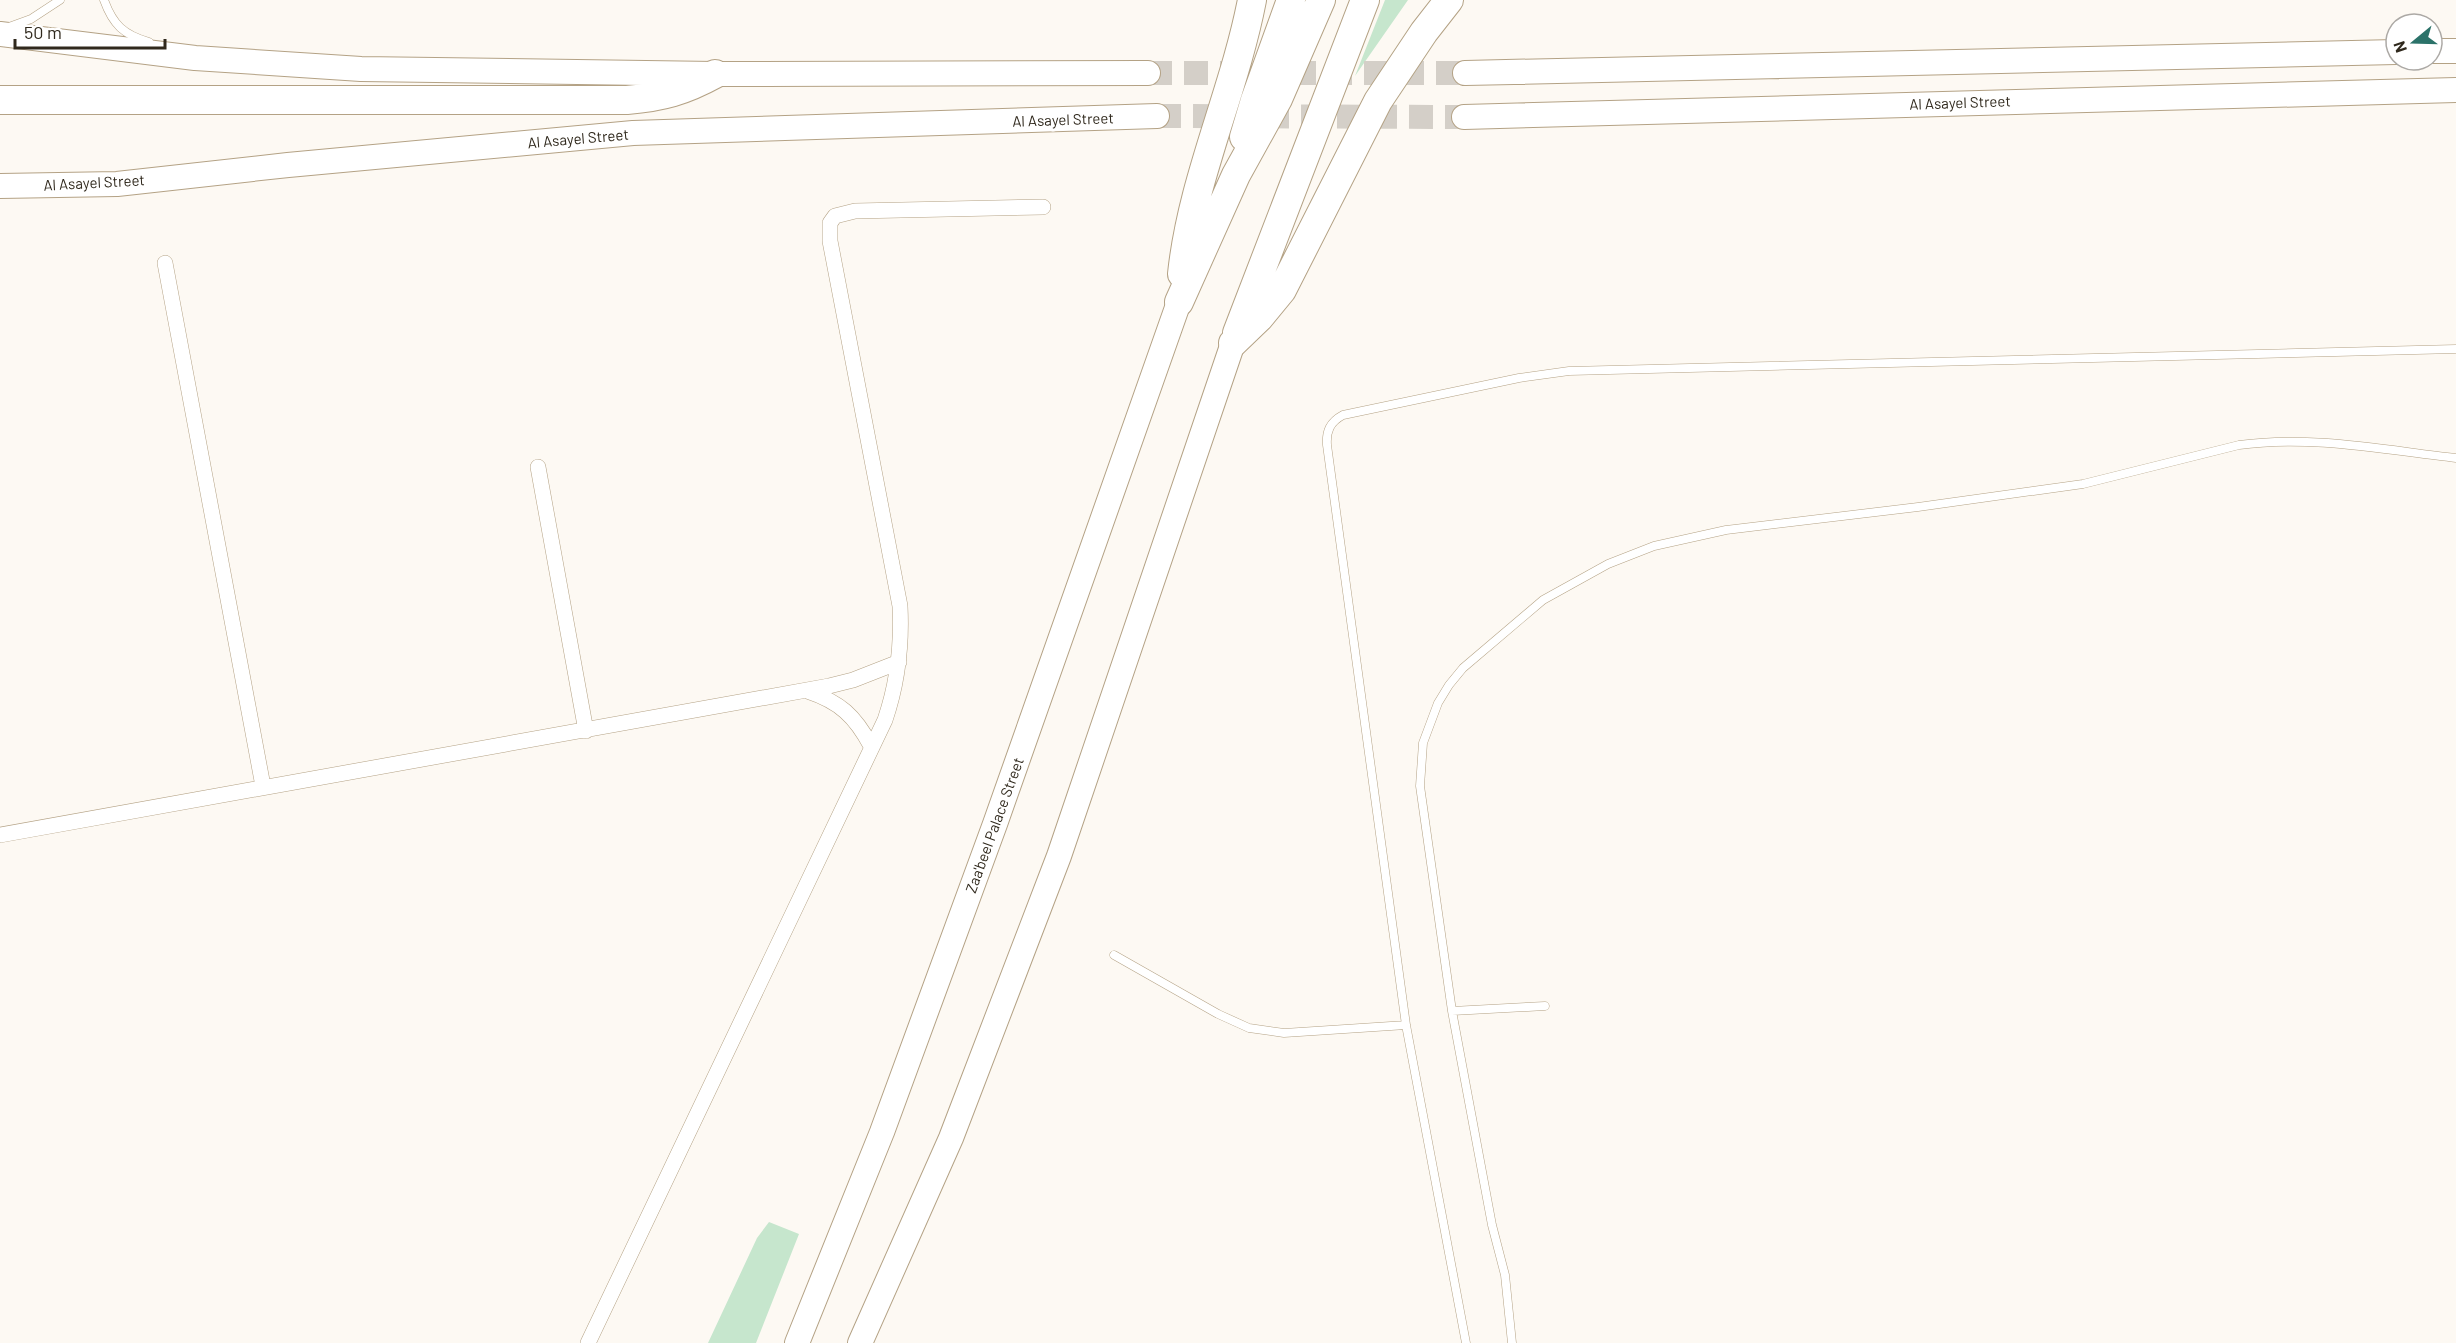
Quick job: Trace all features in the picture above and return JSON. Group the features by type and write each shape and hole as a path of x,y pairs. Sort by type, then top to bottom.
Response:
{"highway":[{"path":"1179,302 1192,209 1232,78 1252,0"},
{"path":"1236,175 1247,124 1291,0"},
{"path":"1179,302 1236,175 1278,99 1321,0"},
{"path":"1233,343 1365,0"},
{"path":"1233,343 1259,318 1282,290 1378,101 1424,32 1449,0"},
{"path":"0,100 627,100 659,97 689,88 715,74"}],"main road":[{"path":"0,31 195,58 423,71 715,74 1148,73"},
{"path":"1465,73 2384,52"},
{"name":"Al Asayel Street","path":"1464,117 2456,90"},
{"name":"Al Asayel Street","path":"0,186 117,184 288,165 633,133 1157,116"},
{"name":"Zaa'beel Palace Street","path":"797,1343 882,1132 991,835 1179,302"},
{"path":"860,1343 951,1138 1059,856 1233,343"}],"street":[{"path":"588,1343 885,720 895,691 899,662 900,617 895,575 830,241 830,223 835,216 855,211 1043,207"},
{"path":"165,263 263,786"},
{"path":"538,467 586,731"},
{"path":"0,835 804,690 853,680 899,662"},
{"path":"804,690 826,697 845,709 860,726 871,746"}],"lane":[{"path":"0,31 31,19 60,0"},
{"path":"104,0 112,19 124,33 174,48 195,58"},
{"path":"1466,1343 1406,1025 1327,445 1329,427 1335,420 1343,415 1519,378 1569,370 2456,349"},
{"path":"1512,1343 1505,1275 1492,1225 1452,1011 1420,786 1423,743 1429,722 1438,703 1463,668 1523,615 1586,575 1631,554 1702,534 2083,484 2239,445 2262,442 2310,441 2456,458"},
{"path":"1114,955 1218,1014 1250,1028 1284,1033 1406,1025"},
{"path":"1452,1011 1545,1006"}],"green space":[{"path":"1385,0 1408,0 1355,76"},
{"path":"769,1222 799,1234 756,1343 708,1343 757,1238"}],"tunnel":[{"path":"1148,73 1465,73"},
{"path":"1157,116 1464,117"}]}
